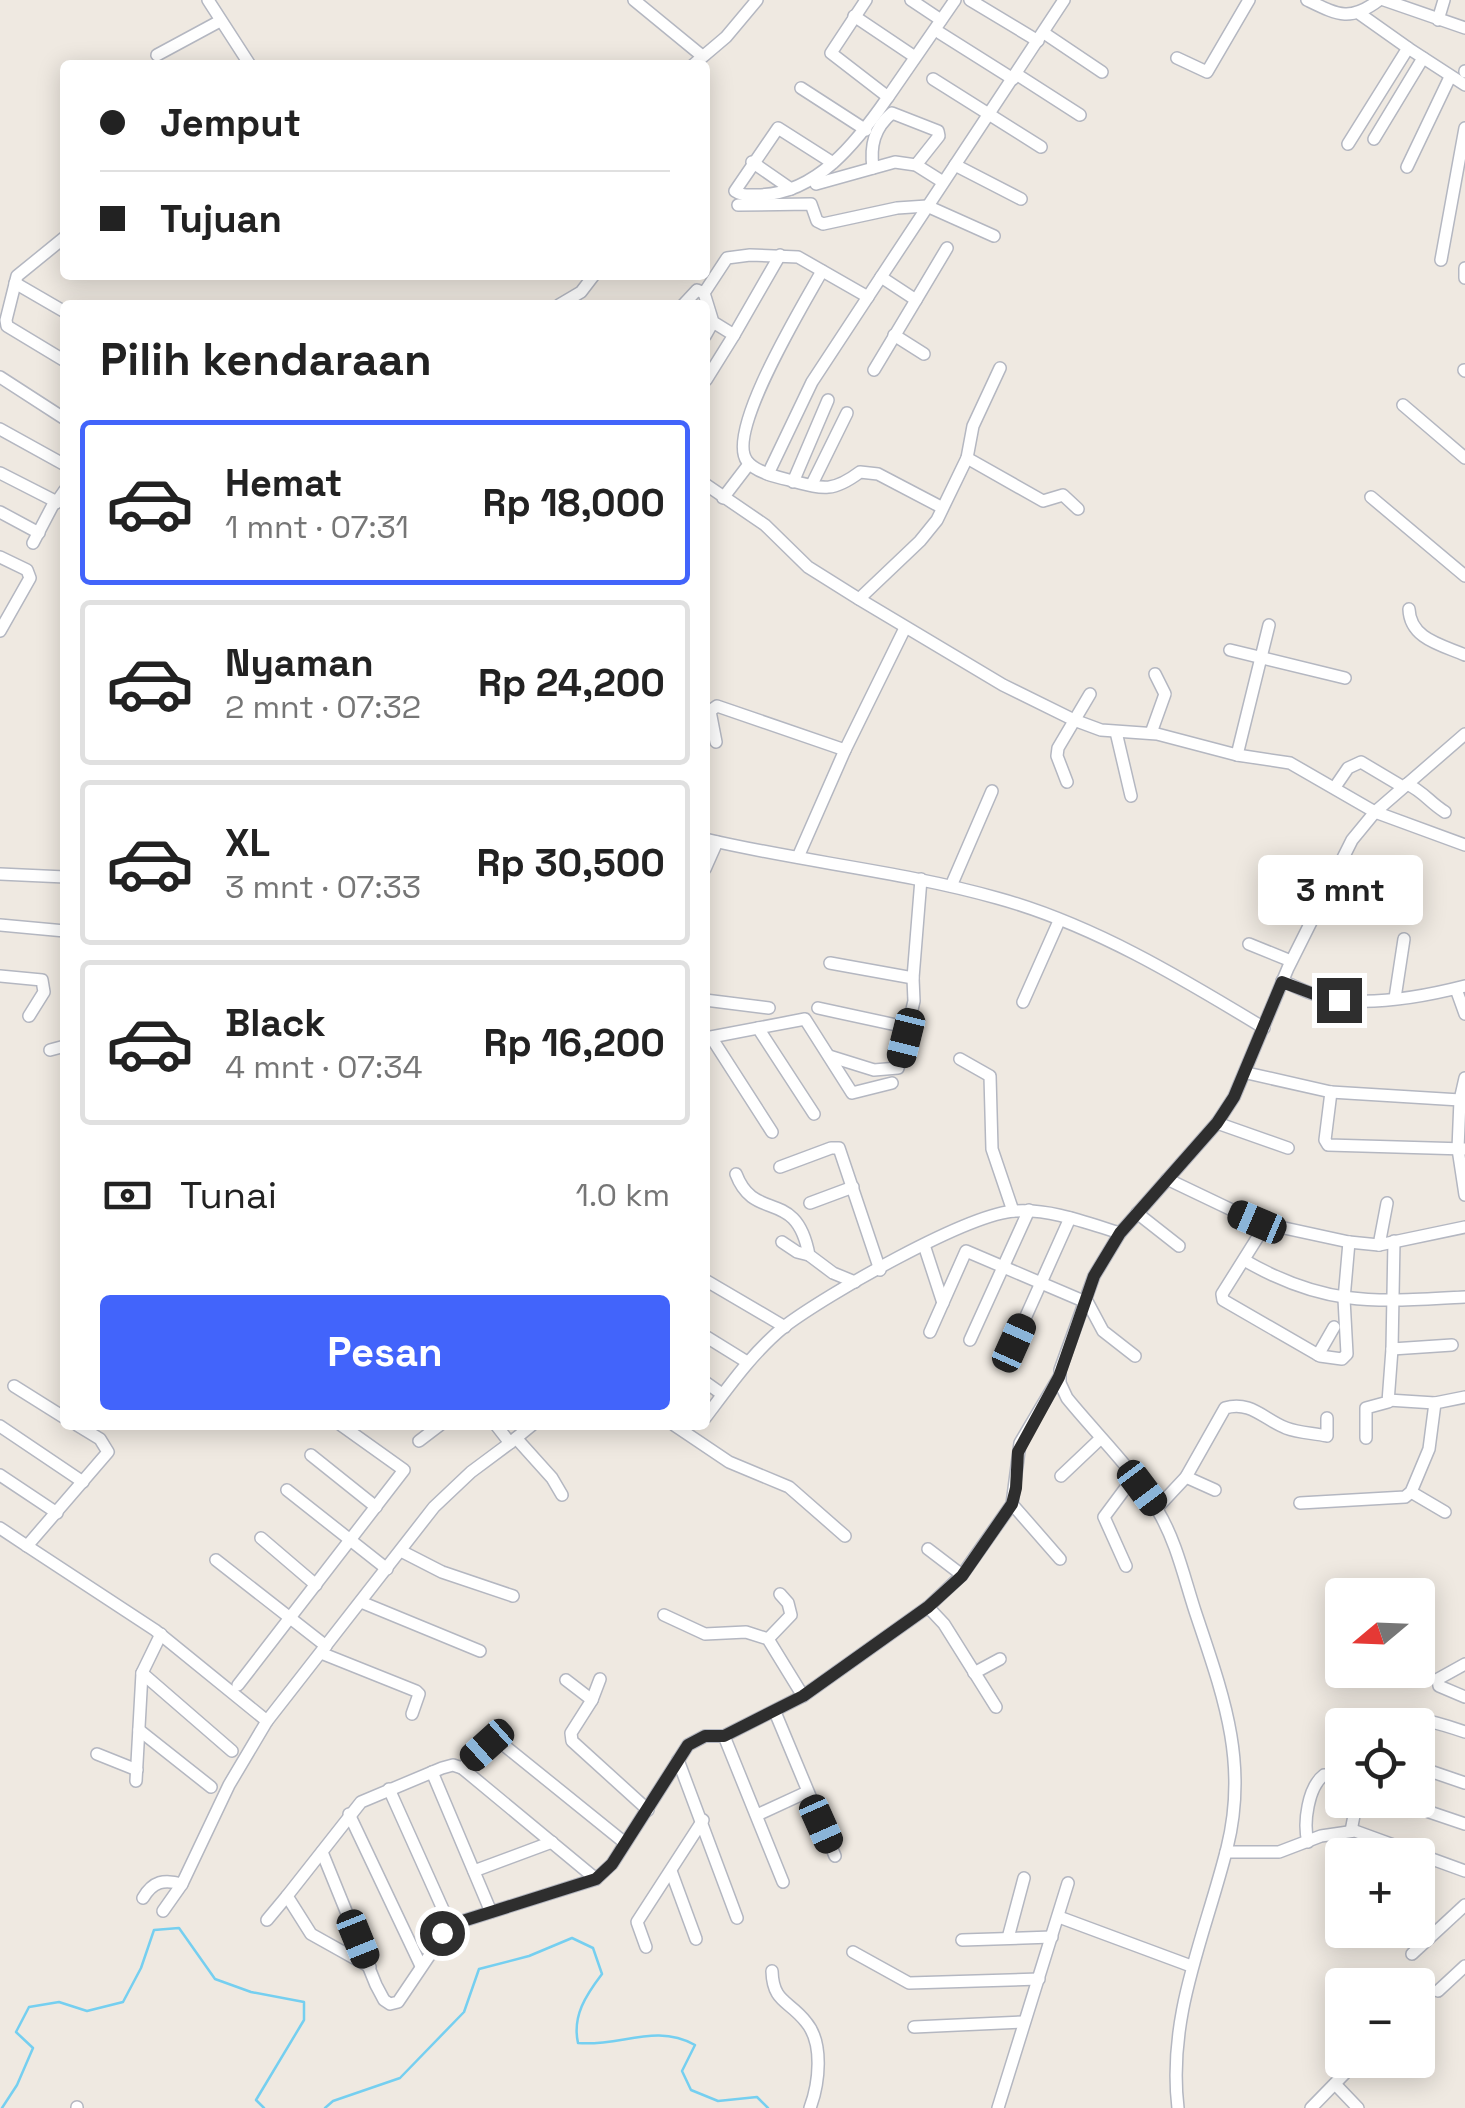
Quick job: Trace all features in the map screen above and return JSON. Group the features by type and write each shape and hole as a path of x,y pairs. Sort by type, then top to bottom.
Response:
{"street":[{"path":"208,0 247,60"},
{"path":"634,0 697,60 726,37 757,0"},
{"path":"866,0 831,49 832,56 888,97"},
{"path":"911,0 941,26 1080,115"},
{"path":"833,164 778,128 735,188 737,194 780,194 833,164 866,130 941,26 955,0"},
{"path":"970,0 1102,72"},
{"path":"768,474 812,382 1064,0"},
{"path":"1177,58 1207,72 1249,0"},
{"path":"1307,0 1333,12 1360,14 1465,85"},
{"path":"1360,14 1382,0 1465,28"},
{"path":"1438,20 1444,0"},
{"path":"854,16 915,57"},
{"path":"157,55 220,21"},
{"path":"1348,144 1408,48"},
{"path":"1374,139 1424,58"},
{"path":"1407,168 1450,77"},
{"path":"933,79 1041,147"},
{"path":"800,88 866,130"},
{"path":"873,168 871,150 875,134 892,114 938,131 939,136 916,165"},
{"path":"1441,260 1465,128"},
{"path":"871,150 895,162 916,165 943,182"},
{"path":"752,162 792,188"},
{"path":"816,184 895,162"},
{"path":"954,164 1021,200"},
{"path":"738,205 811,204 817,221 823,224 896,208 928,206 994,236"},
{"path":"60,241 30,264 15,283 7,326 60,358"},
{"path":"874,370 947,248"},
{"path":"704,293 727,258 780,255 798,257 868,297"},
{"path":"710,374 780,255"},
{"path":"1465,268 1465,278"},
{"path":"822,271 772,361 746,424 742,443 749,464 792,482 830,490 843,486 860,472 878,474 941,508"},
{"path":"881,277 916,300"},
{"path":"566,300 590,280"},
{"path":"15,283 60,309"},
{"path":"688,300 697,290 704,293 706,300"},
{"path":"710,310 714,322 734,335"},
{"path":"710,328 714,322"},
{"path":"894,335 924,354"},
{"path":"859,599 928,533 967,458 973,426 1000,368"},
{"path":"0,377 60,416"},
{"path":"792,482 828,400"},
{"path":"1403,405 1465,458"},
{"path":"812,484 847,413"},
{"path":"0,429 60,462"},
{"path":"967,458 1043,501 1062,495 1078,508"},
{"path":"724,498 749,464"},
{"path":"0,473 56,503"},
{"path":"710,488 766,525 808,566 859,599 1002,685 1074,720 1116,732 1151,734 1290,763 1375,812 1465,846"},
{"path":"0,512 36,538 60,497"},
{"path":"1371,497 1465,576"},
{"path":"0,557 27,570 30,578 0,630"},
{"path":"1409,609 1416,632 1465,655"},
{"path":"1237,755 1268,625"},
{"path":"798,857 905,628"},
{"path":"1230,650 1344,678"},
{"path":"1151,734 1165,694 1155,674"},
{"path":"1067,782 1058,748 1090,694"},
{"path":"716,742 710,711 717,706 845,750"},
{"path":"1116,732 1131,796"},
{"path":"322,1852 384,2000 398,2002 450,1925 596,1879 608,1870 685,1748 705,1736 724,1736 803,1696 928,1607 962,1576 1012,1504 1020,1443 1059,1377 1094,1276 1120,1233 1217,1123 1246,1073 1291,961 1352,840 1375,812 1465,734"},
{"path":"1335,787 1348,768 1361,762 1425,793 1432,804 1445,812"},
{"path":"952,886 992,791"},
{"path":"711,840 921,878 1002,899 1182,978 1264,1028"},
{"path":"0,874 60,877"},
{"path":"828,1056 874,1070 898,1068 914,1001 921,878"},
{"path":"1023,1002 1059,921"},
{"path":"0,925 60,931"},
{"path":"1396,998 1404,938"},
{"path":"1249,944 1291,961"},
{"path":"830,962 913,978"},
{"path":"0,976 42,980 44,992 29,1016"},
{"path":"1282,982 1339,1000 1396,998 1460,988 1465,1014"},
{"path":"710,1001 769,1008"},
{"path":"818,1008 910,1028"},
{"path":"772,1132 711,1037 806,1019 852,1093 892,1084"},
{"path":"758,1028 814,1114"},
{"path":"50,1050 60,1047"},
{"path":"960,1059 990,1076 992,1149 1013,1211"},
{"path":"1246,1073 1331,1092 1462,1100"},
{"path":"1465,1078 1465,1192"},
{"path":"1331,1092 1325,1140 1328,1145 1462,1149"},
{"path":"1217,1123 1288,1148"},
{"path":"780,1166 836,1146 880,1270"},
{"path":"736,1174 742,1188 756,1200 791,1213 805,1236 809,1255"},
{"path":"1167,1179 1266,1224 1350,1242 1379,1244 1465,1227"},
{"path":"810,1203 853,1187"},
{"path":"1379,1244 1388,1204"},
{"path":"970,1340 1029,1210"},
{"path":"710,1411 747,1362 785,1327 855,1282 924,1245 978,1222 1029,1210 1120,1233"},
{"path":"1137,1214 1179,1246"},
{"path":"1014,1343 1070,1218"},
{"path":"930,1332 978,1222"},
{"path":"1266,1224 1222,1294 1223,1300 1318,1355 1346,1358 1344,1299 1350,1242"},
{"path":"1366,1438 1366,1408 1386,1404 1388,1400 1394,1241"},
{"path":"782,1242 855,1282"},
{"path":"924,1245 942,1303"},
{"path":"966,1251 1083,1301 1091,1306 1103,1330 1135,1356"},
{"path":"1244,1260 1283,1282 1344,1299 1465,1297"},
{"path":"710,1283 785,1327"},
{"path":"1318,1355 1334,1327"},
{"path":"710,1339 747,1362"},
{"path":"1392,1349 1452,1345"},
{"path":"1059,1377 1067,1398 1157,1508 1180,1564 1234,1742 1232,1821 1190,1966 1176,2048 1178,2108"},
{"path":"14,1386 60,1415"},
{"path":"710,1386 722,1394"},
{"path":"1388,1400 1435,1403 1465,1397"},
{"path":"1300,1503 1396,1498 1411,1492 1430,1449 1435,1403"},
{"path":"1157,1508 1186,1477 1228,1407 1248,1408 1288,1429 1327,1436 1327,1418"},
{"path":"0,1426 83,1482"},
{"path":"27,1546 108,1452 100,1439 85,1430"},
{"path":"238,1684 404,1470 348,1430"},
{"path":"420,1441 434,1430"},
{"path":"502,1430 552,1478 562,1495"},
{"path":"163,1911 182,1884 228,1785 268,1721 419,1524 448,1492 526,1430"},
{"path":"682,1430 729,1462 790,1486 844,1536"},
{"path":"691,1436 696,1430"},
{"path":"1060,1476 1100,1439"},
{"path":"311,1454 376,1507"},
{"path":"0,1475 57,1513"},
{"path":"1186,1477 1216,1490"},
{"path":"1126,1566 1104,1517 1133,1478"},
{"path":"287,1490 387,1568"},
{"path":"1411,1492 1445,1512"},
{"path":"1012,1504 1060,1559"},
{"path":"0,1528 161,1634 268,1721"},
{"path":"261,1538 316,1585"},
{"path":"928,1548 962,1576"},
{"path":"401,1552 442,1572 513,1596"},
{"path":"216,1560 323,1649 416,1690 419,1694 412,1714"},
{"path":"768,1639 791,1616 788,1603 780,1594"},
{"path":"361,1602 480,1650"},
{"path":"928,1607 944,1624 996,1707"},
{"path":"664,1616 705,1634 746,1632 768,1639 803,1696"},
{"path":"97,1754 136,1776 142,1673 161,1634"},
{"path":"974,1673 1000,1659"},
{"path":"1465,1664 1438,1679 1439,1686 1465,1698"},
{"path":"142,1673 232,1751"},
{"path":"600,1679 572,1733 572,1741 648,1810"},
{"path":"566,1680 592,1700"},
{"path":"774,1712 835,1856"},
{"path":"1435,1723 1465,1732"},
{"path":"139,1730 211,1787"},
{"path":"724,1736 784,1882"},
{"path":"462,1768 489,1743 500,1742 625,1843"},
{"path":"678,1760 737,1918"},
{"path":"267,1920 349,1814 369,1797 450,1766 462,1768 596,1879"},
{"path":"432,1772 490,1912"},
{"path":"1435,1772 1465,1782"},
{"path":"1308,1842 1306,1823 1318,1778 1325,1775"},
{"path":"389,1788 450,1925"},
{"path":"757,1814 808,1792"},
{"path":"349,1814 421,1966"},
{"path":"1435,1814 1465,1824"},
{"path":"1351,1831 1353,1818"},
{"path":"646,1947 637,1922 703,1820"},
{"path":"1226,1852 1280,1852 1351,1831 1464,1870"},
{"path":"474,1870 552,1842"},
{"path":"671,1871 696,1940"},
{"path":"1008,1938 1024,1878"},
{"path":"143,1898 158,1882 182,1884"},
{"path":"998,2108 1068,1882"},
{"path":"286,1896 311,1934 370,1968"},
{"path":"1412,1954 1465,1905"},
{"path":"1059,1917 1190,1966"},
{"path":"962,1940 1052,1936"},
{"path":"853,1952 910,1984 1038,1978"},
{"path":"1438,1990 1465,1966"},
{"path":"772,1970 776,1994 803,2018 814,2037 818,2081 810,2108"},
{"path":"914,2027 1024,2022"},
{"path":"1311,2108 1340,2078"},
{"path":"1334,2084 1358,2108"}],"waterway":[{"path":"2,2108 33,2048 16,2032 29,2007 59,2002 87,2011 123,2002 141,1968 154,1930 179,1928 215,1979 251,1992 304,2002 304,2020 256,2100 264,2108"},
{"path":"325,2108 333,2101 400,2078 464,2012 479,1969 529,1956 572,1938 593,1948 602,1974 579,2015 578,2043 651,2036 680,2039 695,2045 682,2071 691,2090 718,2101 757,2097 768,2108"}],"route":[{"path":"442,1933 450,1925 596,1879 612,1864 688,1745 705,1736 724,1736 803,1696 928,1607 962,1576 1012,1504 1020,1443 1059,1377 1094,1276 1120,1233 1217,1123 1234,1097 1282,982 1339,1000"}]}
